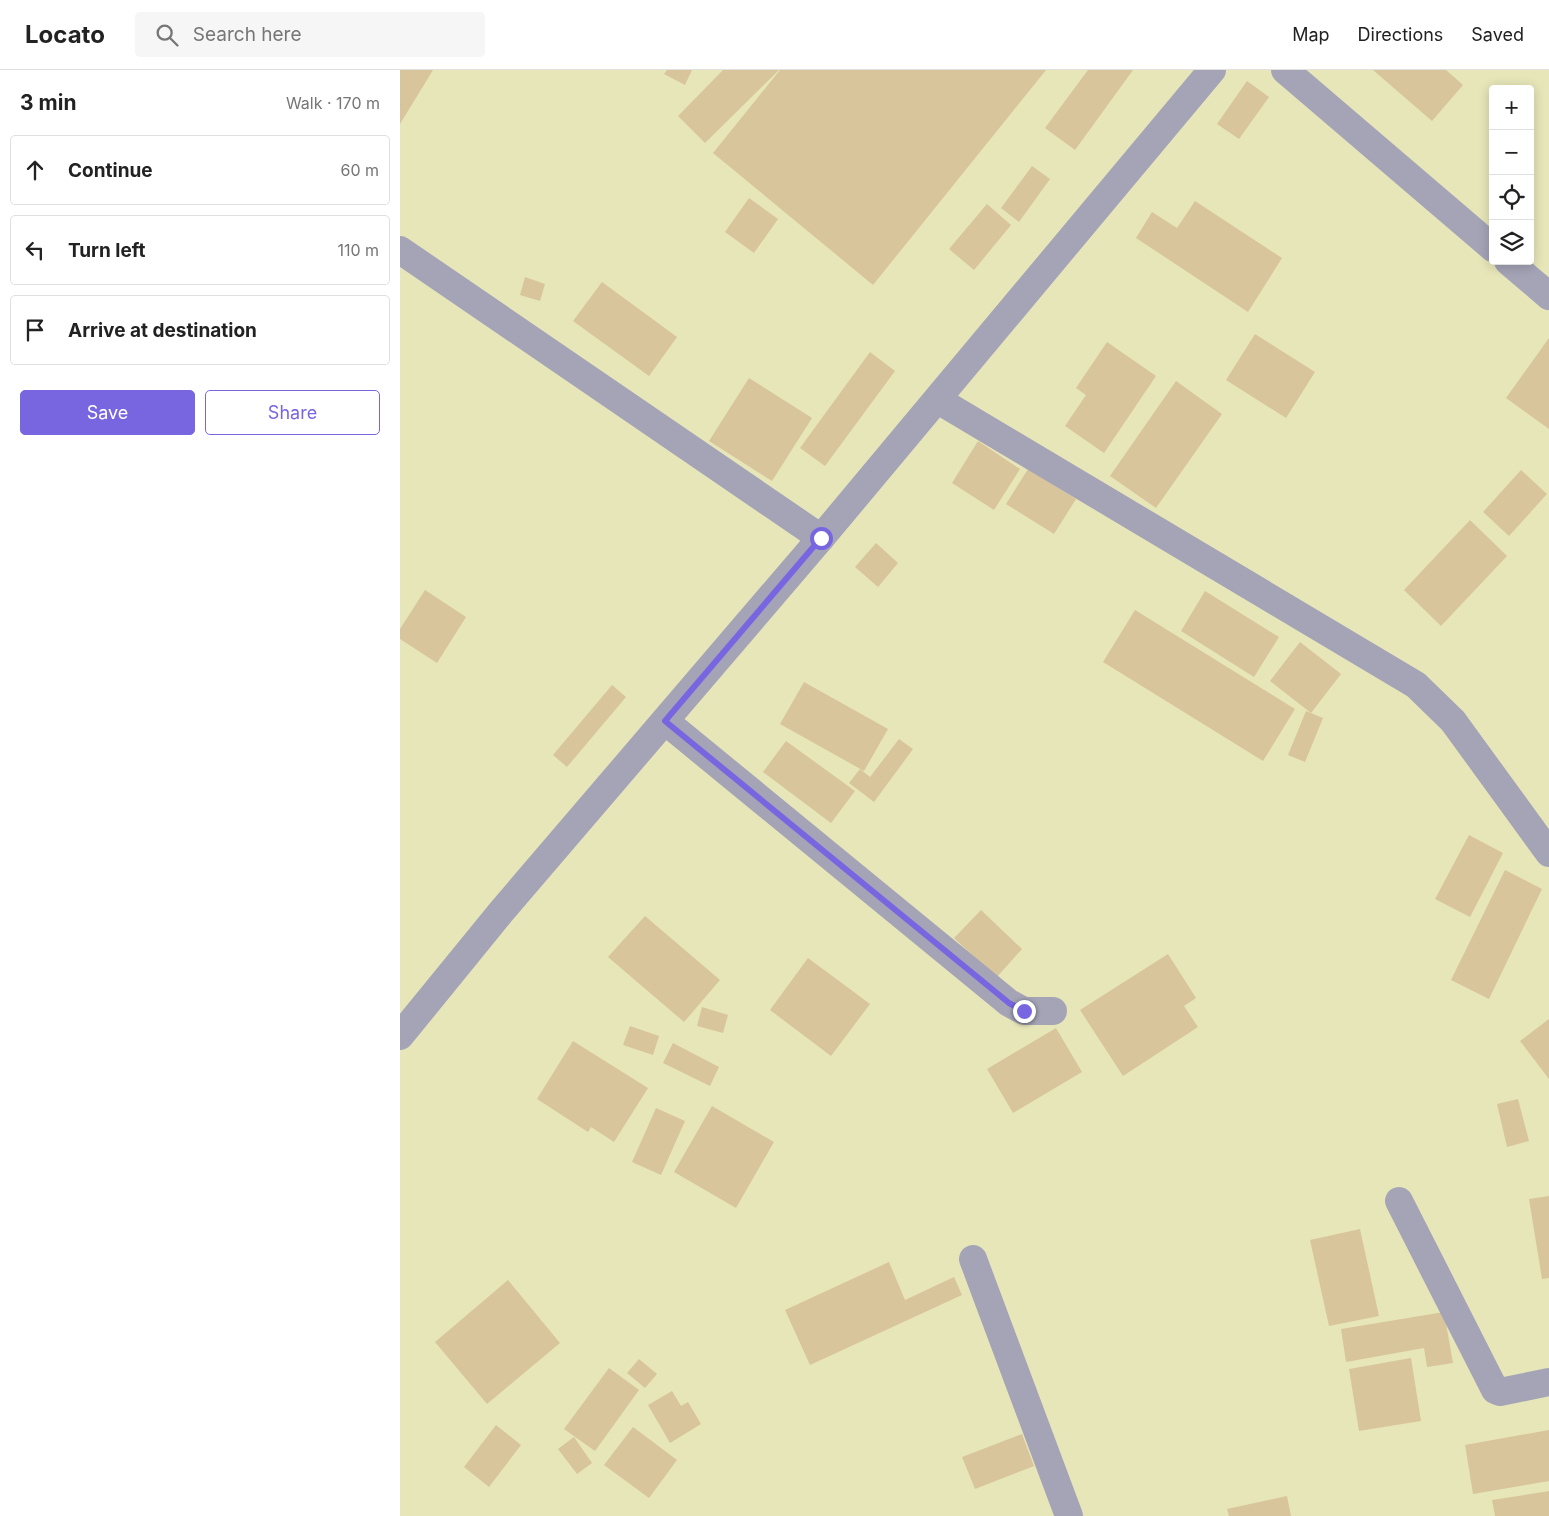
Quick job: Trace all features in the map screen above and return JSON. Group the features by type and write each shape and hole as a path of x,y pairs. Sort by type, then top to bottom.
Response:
{"street":[{"path":"400,1036 500,912 938,400 1212,70"},
{"path":"1285,70 1489,245"},
{"path":"400,250 821,538"},
{"path":"1513,265 1549,296"},
{"path":"938,400 1416,685 1453,721 1549,853"},
{"path":"665,721 1009,1003 1024,1011 1053,1011"},
{"path":"1399,1201 1495,1390 1500,1392 1549,1382"},
{"path":"972,1259 1069,1516"}],"building":[{"path":"400,70 433,70 400,124"},
{"path":"667,70 692,70 685,85 664,74"},
{"path":"723,70 779,70 705,143 678,116"},
{"path":"780,70 1046,70 873,285 713,153"},
{"path":"1088,70 1133,70 1075,150 1045,128"},
{"path":"1373,70 1446,70 1463,85 1432,121"},
{"path":"1247,81 1269,97 1239,139 1217,124"},
{"path":"1032,166 1050,179 1019,222 1001,208"},
{"path":"749,198 778,219 754,253 725,232"},
{"path":"1195,201 1282,258 1248,312 1136,238 1152,212 1177,228"},
{"path":"987,204 1011,225 974,270 949,249"},
{"path":"525,277 545,284 540,301 520,295"},
{"path":"602,282 677,337 649,376 573,321"},
{"path":"1255,334 1315,372 1286,418 1226,380"},
{"path":"1549,338 1549,429 1506,398"},
{"path":"1107,342 1156,376 1104,453 1065,426 1086,395 1076,388"},
{"path":"870,352 895,371 825,466 800,448"},
{"path":"749,378 812,418 772,481 709,441"},
{"path":"1176,381 1222,414 1156,508 1110,476"},
{"path":"978,441 1020,469 994,510 952,483"},
{"path":"1028,469 1076,499 1054,534 1006,504"},
{"path":"1521,470 1547,494 1509,536 1483,512"},
{"path":"1470,520 1507,556 1441,626 1404,590"},
{"path":"876,543 898,563 878,587 855,567"},
{"path":"425,590 466,617 437,663 400,639 400,629"},
{"path":"1205,591 1279,637 1254,677 1181,631"},
{"path":"1135,610 1295,709 1263,761 1103,662"},
{"path":"1300,642 1341,674 1311,713 1270,681"},
{"path":"804,682 888,729 864,771 780,724"},
{"path":"612,685 626,697 567,767 553,755"},
{"path":"1306,711 1323,718 1305,762 1288,755"},
{"path":"899,739 913,749 874,802 849,783 860,769 870,777"},
{"path":"786,741 855,791 831,823 763,772"},
{"path":"1469,835 1503,853 1470,917 1435,899"},
{"path":"1505,870 1542,889 1489,999 1451,980"},
{"path":"981,910 1022,949 996,978 954,938"},
{"path":"645,916 720,980 684,1022 608,957"},
{"path":"1168,954 1196,998 1184,1006 1198,1027 1123,1076 1080,1010"},
{"path":"808,958 870,1004 831,1056 770,1010"},
{"path":"702,1007 728,1015 723,1033 697,1026"},
{"path":"1549,1019 1549,1079 1520,1041"},
{"path":"630,1026 659,1036 653,1055 623,1045"},
{"path":"1056,1028 1082,1072 1013,1113 987,1069"},
{"path":"573,1041 648,1088 614,1142 591,1127 588,1132 537,1099"},
{"path":"673,1043 719,1067 710,1086 663,1063"},
{"path":"1518,1099 1529,1141 1507,1147 1497,1104"},
{"path":"712,1106 774,1142 736,1208 674,1172"},
{"path":"656,1108 685,1121 661,1175 632,1162"},
{"path":"1549,1196 1549,1278 1542,1279 1529,1199"},
{"path":"1360,1229 1379,1316 1329,1326 1310,1240"},
{"path":"889,1262 905,1300 954,1277 962,1295 810,1365 785,1310"},
{"path":"508,1280 560,1343 487,1404 435,1342"},
{"path":"1444,1312 1453,1363 1427,1367 1424,1348 1346,1362 1341,1329"},
{"path":"1411,1358 1421,1421 1359,1431 1349,1369"},
{"path":"639,1359 657,1374 645,1388 627,1373"},
{"path":"609,1368 639,1390 595,1451 564,1429"},
{"path":"672,1391 681,1406 688,1402 701,1424 670,1443 648,1405"},
{"path":"496,1425 521,1445 489,1487 464,1467"},
{"path":"633,1427 677,1460 649,1498 604,1465"},
{"path":"1549,1430 1549,1481 1473,1494 1465,1445"},
{"path":"1022,1434 1034,1466 975,1489 962,1457"},
{"path":"574,1437 592,1463 577,1474 558,1449"},
{"path":"1549,1491 1549,1516 1495,1516 1492,1500"},
{"path":"1287,1496 1291,1516 1229,1516 1227,1509"}],"route":[{"path":"821,538 665,721 1009,1003 1024,1011"}]}
